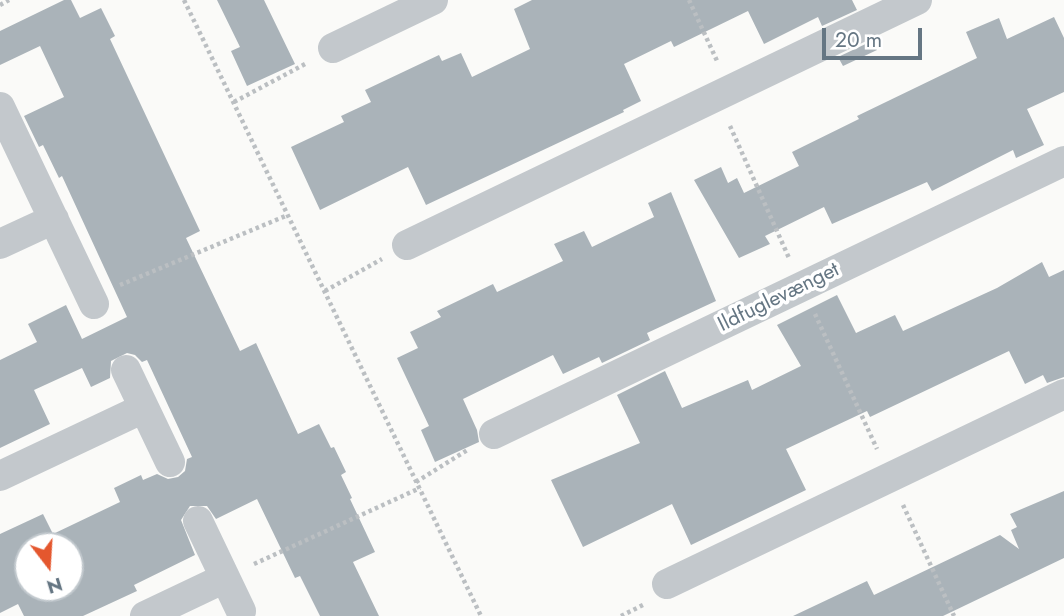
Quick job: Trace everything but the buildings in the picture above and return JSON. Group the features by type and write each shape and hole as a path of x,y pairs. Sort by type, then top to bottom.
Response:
{"street":[{"path":"333,48 433,0"},
{"path":"407,244 917,0"},
{"path":"0,107 92,301"},
{"name":"Ildfuglevænget","path":"495,434 1064,161"},
{"path":"0,244 54,219"},
{"path":"126,370 170,462"},
{"path":"667,584 1064,394"},
{"path":"0,477 144,408"},
{"path":"198,521 242,611"},
{"path":"145,616 225,578"}],"path":[{"path":"0,5 9,0"},
{"path":"184,0 481,616"},
{"path":"689,0 723,93 802,287 954,616"},
{"path":"234,102 333,48"},
{"path":"92,301 288,215"},
{"path":"325,291 407,244"},
{"path":"416,482 495,434"},
{"path":"225,578 420,488"}]}
